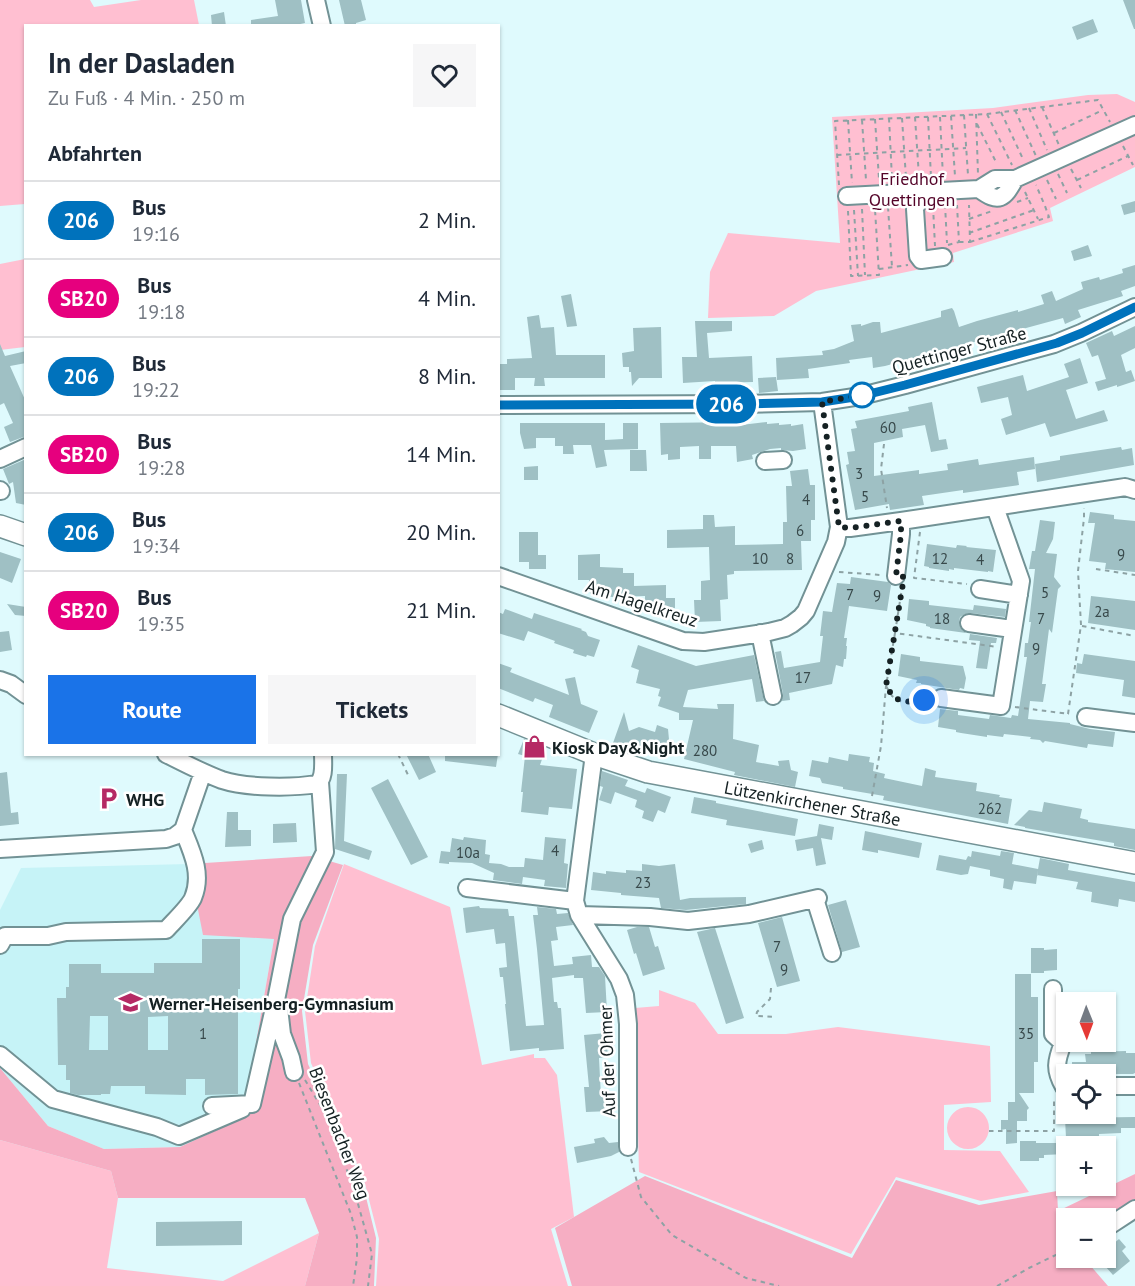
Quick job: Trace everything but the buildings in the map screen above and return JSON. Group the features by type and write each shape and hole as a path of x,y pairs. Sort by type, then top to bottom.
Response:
{"main road":[{"path":"0,526 24,534"},
{"name":"Lützenkirchener Straße","path":"500,715 594,754 648,772 1135,863"}],"street":[{"path":"316,0 322,24"},
{"path":"888,195 979,189 998,198 1005,195 1009,178 1135,124"},
{"path":"888,195 915,209 918,256 923,260 943,257"},
{"name":"Quettinger Straße","path":"500,405 822,402 861,396 1057,343 1135,307"},
{"name":"Am Hagelkreuz","path":"500,577 683,641 704,642 785,628 801,617 824,571 836,542 839,527 822,402"},
{"path":"0,459 24,448"},
{"path":"765,461 783,460"},
{"path":"839,527 850,528 895,522 1125,487 1135,490"},
{"path":"941,698 1001,706 1021,581 995,507"},
{"path":"895,522 901,534 896,576"},
{"path":"980,589 1019,595"},
{"path":"969,623 1012,629"},
{"path":"760,633 773,696"},
{"path":"0,680 11,684 24,694"},
{"path":"1086,717 1135,723"},
{"path":"577,908 594,754"},
{"path":"170,756 223,780 243,784 310,785 320,782"},
{"name":"Biesenbacher Weg","path":"252,1104 292,919 325,852 320,782 323,756"},
{"path":"0,849 166,839 176,836 183,830 203,772"},
{"path":"0,945 5,936 166,930 193,899 198,879 195,858 183,830"},
{"path":"467,888 577,908 688,921 749,914 817,899 832,953"},
{"name":"Auf der Ohmer","path":"577,908 619,979 625,995 628,1024 628,1147"},
{"path":"1053,989 1053,1034 1063,1043 1058,1064"},
{"name":"Biesenbacher Weg","path":"277,995 282,1034 293,1065"},
{"path":"0,1055 53,1100 157,1127 179,1136 252,1104"},
{"path":"1116,1086 1135,1086"},
{"path":"212,1106 252,1104"},
{"path":"1116,1221 1135,1209"}],"path":[{"path":"888,195 840,190 835,121 976,114 1098,100"},
{"path":"1054,133 1103,110"},
{"path":"976,114 979,189"},
{"path":"889,118 891,152 888,195 879,275 851,276 888,195 917,151 915,117"},
{"path":"865,275 888,195 904,151 902,118"},
{"path":"875,119 877,153 888,195 892,267"},
{"path":"862,120 864,154 888,195"},
{"path":"976,122 1009,178"},
{"path":"837,155 966,148"},
{"path":"1077,180 1128,156"},
{"path":"969,233 1034,210"},
{"path":"970,242 1049,217"},
{"path":"879,269 916,264 923,260"},
{"path":"884,444 881,469 895,522"},
{"path":"1068,714 1081,626 1078,571 1084,518 1084,493"},
{"path":"922,518 914,578 972,584 980,589"},
{"path":"1096,569 1135,574"},
{"path":"824,571 904,577 886,686 881,746 869,814"},
{"path":"1081,626 1135,636"},
{"path":"895,633 1010,649"},
{"path":"886,686 892,696 900,701 941,698"},
{"path":"1001,706 1086,717"},
{"path":"399,756 410,777"},
{"path":"771,988 770,999 756,1016 776,1017"},
{"path":"293,1065 326,1113 353,1186 372,1254 368,1286"},
{"name":"Biesenbacher Weg","path":"293,1065 351,1214 357,1237 353,1286"},
{"path":"989,1131 1054,1131 1054,1098 1056,1096"},
{"path":"628,1147 641,1197 672,1235 746,1278 779,1286"},
{"path":"997,1286 1056,1255"}],"shaded area":[{"path":"312,856 343,865 313,945 302,1011 308,1064 362,1181 376,1238 374,1286 305,1286 319,1233 305,1198 118,1198 111,1171 0,1140 0,1068 48,1126 104,1149 180,1147 243,1118 274,939 203,935 189,864"},
{"name":"Werner-Heisenberg-Gymnasium","path":"189,864 274,939 243,1118 180,1147 104,1149 48,1126 0,1068 0,910 21,868"},
{"path":"1135,1174 1135,1210 1116,1222 1116,1208 1064,1208 1089,1196 1116,1196 1116,1183"},
{"path":"645,1176 852,1258 896,1180 979,1205 1056,1191 1056,1268 1092,1268 1108,1286 572,1286 555,1228"}],"green space":[{"path":"0,0 90,0 94,7 141,0 194,0 199,24 24,24 24,204 0,206"},
{"name":"Friedhof Quettingen","path":"1117,94 1135,102 1135,167 1050,208 1053,221 953,253 954,262 816,291 774,316 708,318 710,272 728,233 840,243 832,117 993,108 1088,95"},
{"path":"24,259 24,347 0,350 0,264"},
{"path":"344,864 450,907 482,1065 534,1054 534,1058 545,1058 557,1075 574,1217 551,1229 568,1286 376,1286 379,1239 364,1180 311,1063 305,1011 315,946"},
{"path":"659,990 695,1003 718,1034 786,1034 838,1027 990,1046 991,1102 944,1105 944,1150 1000,1151 1029,1192 981,1201 896,1177 851,1254 639,1172 635,1008 659,1006"},
{"path":"968,1107 983,1113 989,1128 983,1143 968,1149 953,1143 947,1128 953,1113"},
{"path":"0,1140 111,1171 118,1198 107,1268 223,1281 319,1233 305,1286 0,1286"}],"bus line":[{"name":"206","path":"500,405 822,402 861,396 1057,343 1135,307"}],"place":[{"name":"Kiosk Day&Night","path":"534,747"},
{"name":"WHG","path":"108,799"},
{"name":"Werner-Heisenberg-Gymnasium","path":"131,1003"}],"route":[{"path":"862,395 822,402 839,527 850,528 901,521 896,576 904,577 886,686 892,696 900,701 924,700"}]}
